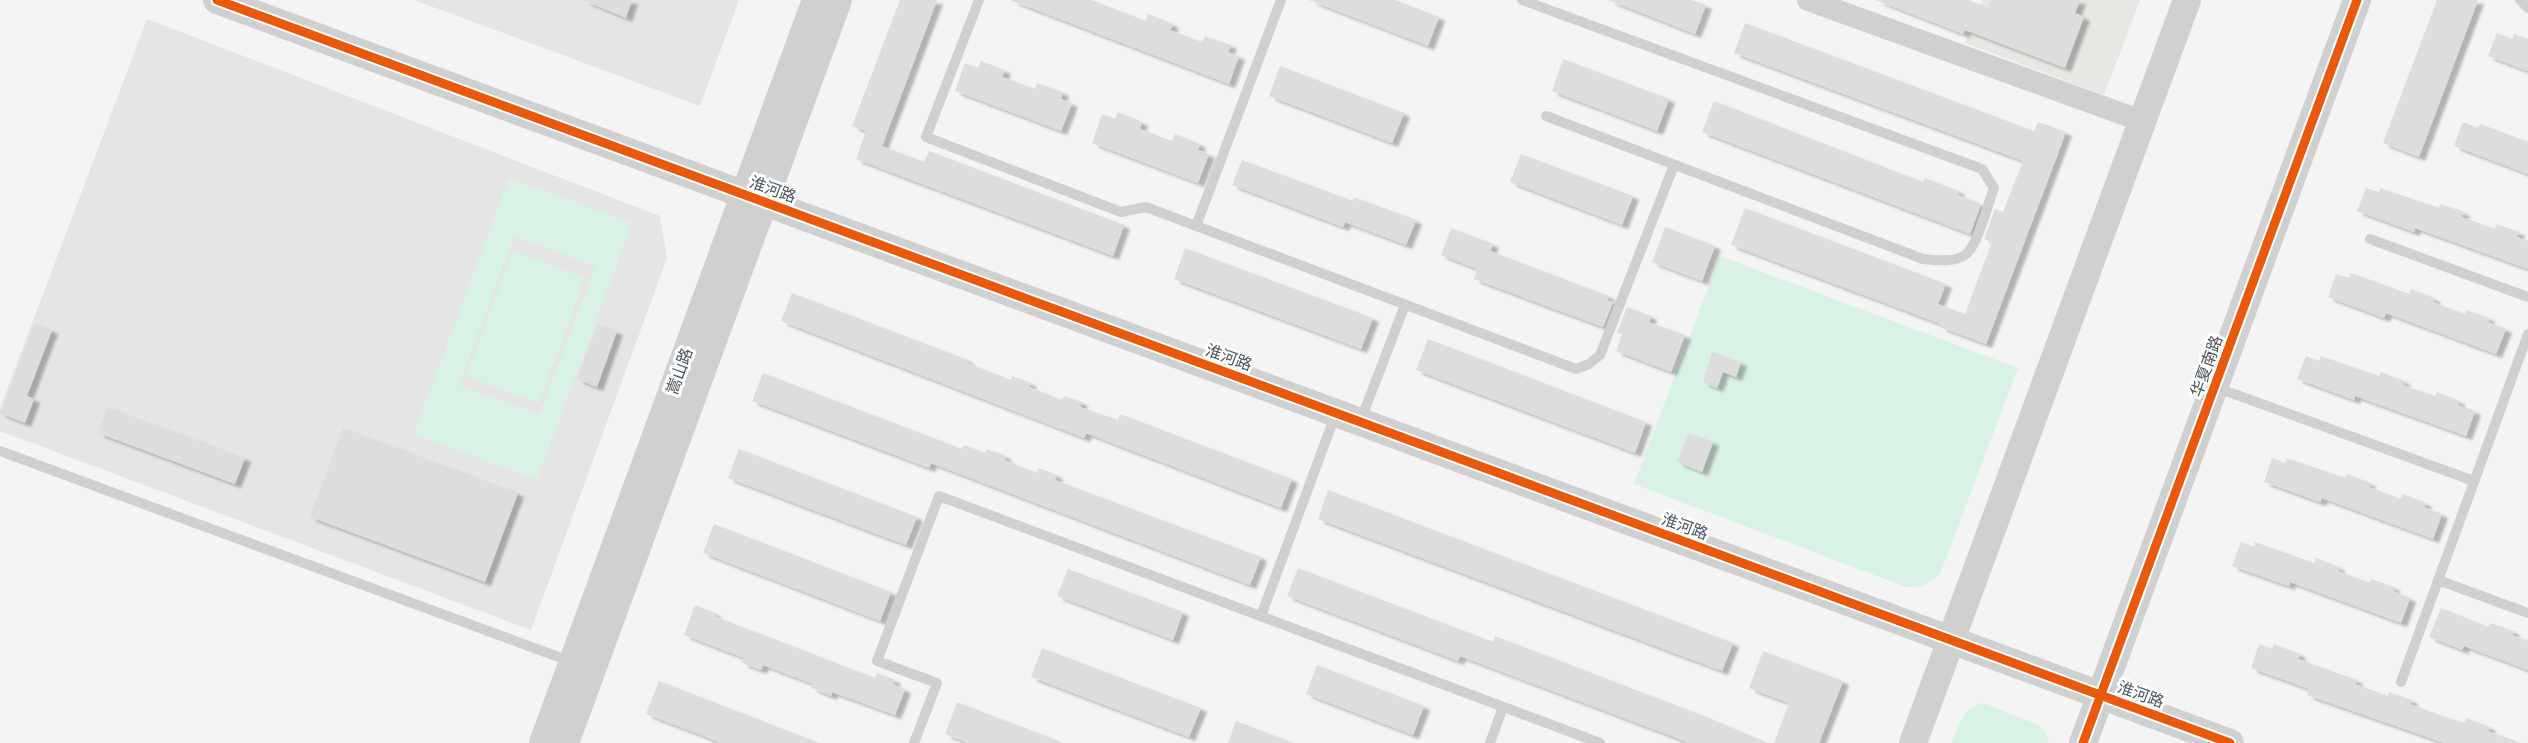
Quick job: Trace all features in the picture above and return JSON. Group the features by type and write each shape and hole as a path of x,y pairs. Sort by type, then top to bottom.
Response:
{"street":[{"name":"淮河路","path":"217,0 2230,743"},
{"name":"嵩山路","path":"566,741 754,198 816,0"},
{"name":"嵩山路","path":"566,741 572,663 754,198 838,0"},
{"path":"1808,0 2142,121"},
{"path":"1913,743 2187,0"},
{"name":"华夏南路","path":"2083,743 2357,0"}],"lane":[{"path":"979,0 926,137 1121,212 1146,207 1576,369 1600,356 1674,165"},
{"path":"1196,226 1281,0"},
{"path":"1522,0 1982,169 1994,188 1973,245 1966,254 1950,260 1923,260 1546,116"},
{"path":"2520,0 2528,8"},
{"path":"2370,239 2528,297"},
{"path":"1261,616 1348,418 1405,305"},
{"path":"2401,682 2528,334"},
{"path":"2215,386 2474,481"},
{"path":"0,451 572,663"},
{"path":"914,743 937,683 877,661 939,496 1600,743"},
{"path":"2438,580 2528,613"},
{"path":"1490,743 1503,707"}],"shaded area":[{"path":"414,0 739,0 700,106"},
{"path":"1982,0 2140,0 2104,95 1965,43"},
{"path":"147,19 660,216 667,258 531,630 0,431 0,408"}],"green space":[{"path":"509,178 632,223 537,480 414,434","holes":["514,236 595,266 540,415 459,385"]},
{"path":"513,251 585,278 539,403 466,376"},
{"path":"1720,256 2018,368 1940,574 1929,583 1906,587 1634,484"},
{"path":"1983,703 2040,726 2046,733 2049,743 1952,743 1966,713 1976,705"}],"building":[{"path":"583,0 632,0 626,18"},
{"path":"900,0 937,0 882,146 924,162 929,151 1124,225 1113,256 856,159 866,131 852,126"},
{"path":"1010,0 1091,0 1146,21 1148,14 1173,24 1170,30 1202,42 1205,36 1231,45 1228,52 1239,56 1229,84"},
{"path":"1309,0 1395,0 1439,17 1428,46"},
{"path":"1608,0 1692,0 1706,5 1695,34"},
{"path":"1876,0 1968,0 1988,8 1991,0 2080,0 2075,13 2084,17 2065,68 1965,30 1963,34"},
{"path":"2437,0 2478,0 2419,157 2383,143"},
{"path":"1745,23 2034,131 2038,122 2066,132 1986,344 1940,327 1941,324 1731,245 1745,208 1946,284 1938,304 1965,314 1992,242 1984,239 1995,209 2003,212 2023,161 1734,53"},
{"path":"2497,33 2512,39 2514,34 2528,39 2528,71 2488,56"},
{"path":"1563,59 1669,99 1657,131 1552,91"},
{"path":"981,61 1005,70 1002,77 1035,89 1037,83 1063,92 1061,99 1072,103 1061,131 955,91 965,63 978,68"},
{"path":"1280,66 1404,113 1392,143 1269,96"},
{"path":"1714,101 1923,182 1925,178 1959,191 1958,195 1981,204 1970,234 1702,132"},
{"path":"1118,112 1142,122 1140,129 1172,141 1175,134 1200,144 1198,150 1209,154 1198,183 1092,143 1102,114 1115,119"},
{"path":"2463,122 2478,128 2480,124 2528,142 2528,174 2454,146"},
{"path":"1521,154 1633,196 1622,225 1510,182"},
{"path":"1242,160 1353,201 1354,197 1416,220 1406,245 1345,222 1343,227 1232,185"},
{"path":"2366,188 2379,192 2380,188 2439,208 2440,204 2464,212 2462,217 2495,229 2496,224 2519,232 2517,237 2528,241 2528,269 2415,228 2414,232 2357,211"},
{"path":"1665,227 1715,246 1702,281 1652,262"},
{"path":"1451,228 1493,244 1490,251 1609,296 1607,300 1613,302 1603,327 1474,279 1477,269 1441,255"},
{"path":"1185,248 1373,318 1361,349 1174,279"},
{"path":"2351,273 2409,294 2411,289 2434,298 2433,302 2465,314 2467,310 2489,318 2488,322 2506,329 2496,354 2386,313 2384,318 2328,297 2336,274 2349,278"},
{"path":"792,293 968,360 967,363 1011,380 1012,376 1031,383 1029,387 1062,400 1064,396 1082,402 1080,407 1118,420 1120,414 1292,479 1281,508 1086,433 1084,438 781,321"},
{"path":"1627,307 1651,316 1649,322 1685,335 1671,372 1616,351 1622,334 1617,333"},
{"path":"34,323 52,330 27,396 34,399 25,423 0,413"},
{"path":"598,324 617,331 597,387 577,379"},
{"path":"1428,339 1646,422 1635,453 1416,370"},
{"path":"1712,352 1741,362 1736,377 1723,372 1717,388 1703,382"},
{"path":"2306,356 2319,361 2321,356 2379,376 2381,372 2404,381 2403,385 2435,396 2437,392 2459,401 2458,405 2475,411 2466,436 2355,396 2354,400 2297,379"},
{"path":"763,373 962,449 964,445 985,453 987,449 1006,456 1004,460 1037,473 1039,468 1057,475 1055,480 1261,557 1250,585 931,463 929,468 752,401"},
{"path":"107,407 245,458 235,484 98,433"},
{"path":"343,428 518,493 485,582 310,517"},
{"path":"1689,433 1713,442 1702,472 1677,462"},
{"path":"739,449 917,517 906,545 728,478"},
{"path":"2272,458 2285,463 2287,458 2345,478 2347,474 2370,483 2369,487 2401,499 2403,494 2426,503 2424,507 2442,514 2433,539 2322,498 2320,502 2264,482"},
{"path":"1328,490 1733,643 1722,671 1318,519"},
{"path":"714,524 891,592 880,621 703,553"},
{"path":"2241,542 2254,547 2255,542 2314,563 2316,558 2339,567 2338,571 2370,583 2371,579 2394,587 2393,591 2410,598 2401,623 2290,582 2289,586 2232,566"},
{"path":"1298,568 1493,642 1495,636 1768,743 1690,743 1460,656 1458,661 1287,596"},
{"path":"1068,569 1183,612 1173,640 1057,596"},
{"path":"695,605 715,613 714,616 875,678 877,673 895,680 893,684 905,689 895,715 832,692 831,696 811,688 813,684 763,665 761,670 742,663 744,658 684,635"},
{"path":"2441,608 2489,627 2490,623 2514,631 2512,635 2528,641 2528,670 2464,646 2462,650 2429,637"},
{"path":"2259,644 2272,649 2274,644 2300,654 2298,659 2357,680 2355,684 2388,696 2389,692 2412,700 2410,704 2448,718 2465,723 2466,718 2490,727 2488,731 2516,741 2516,743 2444,743 2307,695 2309,689 2251,668"},
{"path":"1042,648 1201,708 1189,737 1031,677"},
{"path":"1763,651 1843,681 1819,743 1774,743 1789,703 1749,688"},
{"path":"1317,665 1424,706 1413,735 1306,694"},
{"path":"659,681 817,743 722,743 646,714"},
{"path":"957,702 1061,743 968,743 945,734"},
{"path":"1236,721 1291,742 1291,743 1228,743"}],"cycle path":[{"path":"217,0 2230,743"},
{"path":"2083,743 2357,0"}]}
